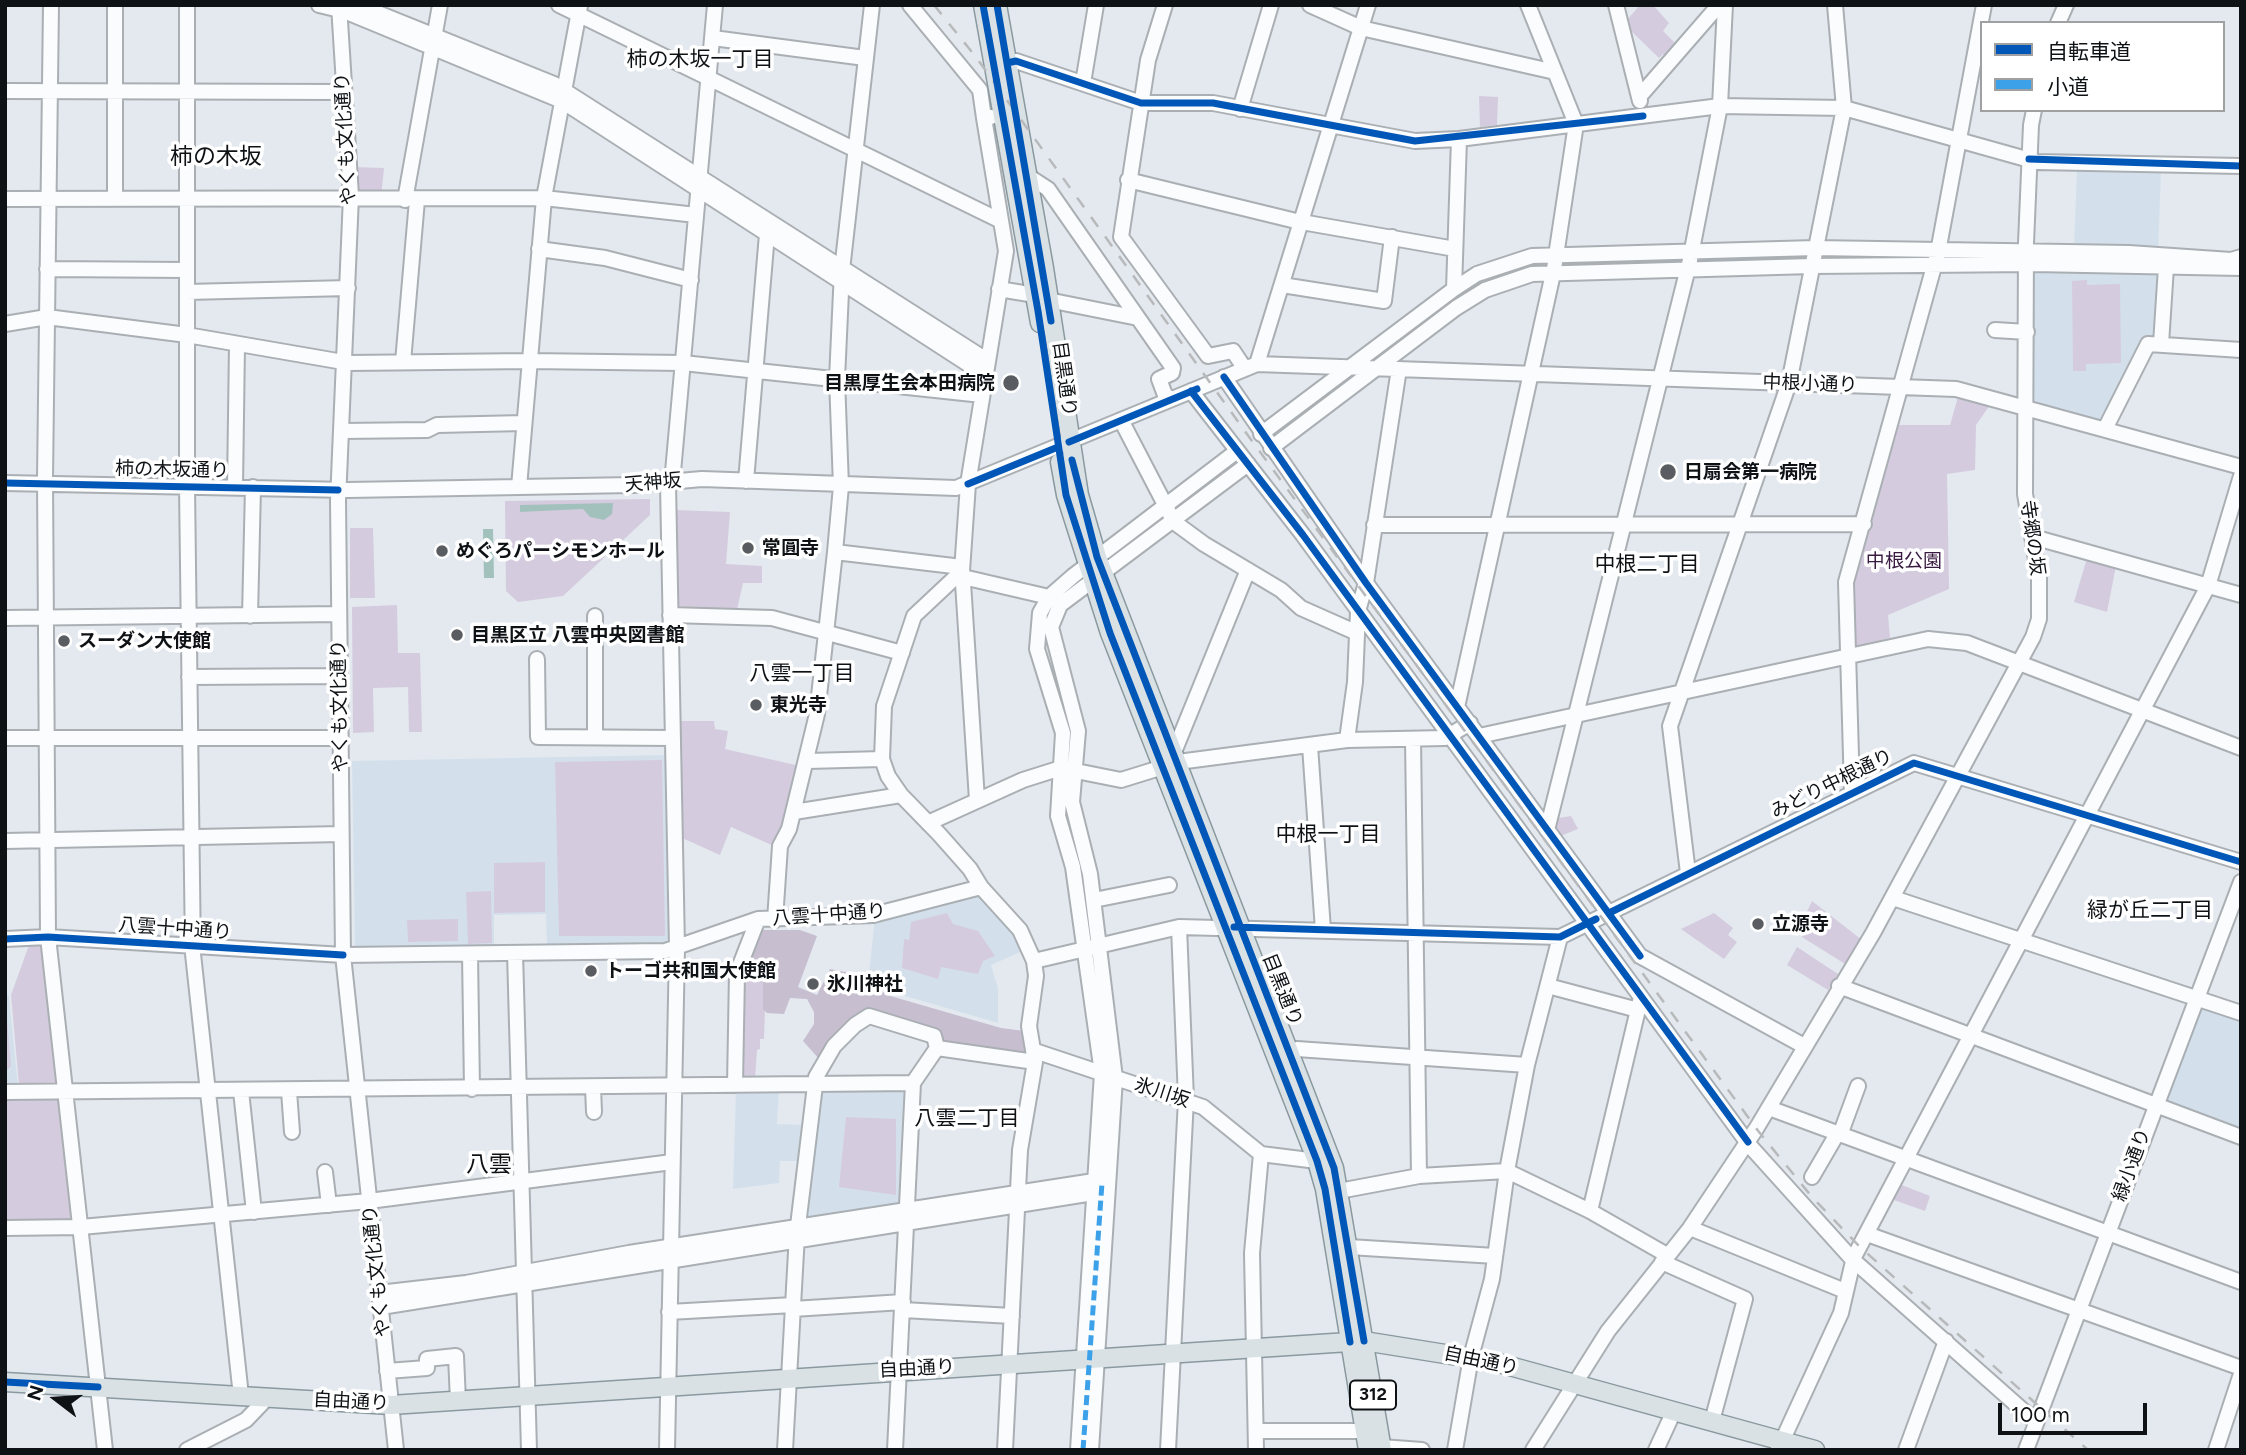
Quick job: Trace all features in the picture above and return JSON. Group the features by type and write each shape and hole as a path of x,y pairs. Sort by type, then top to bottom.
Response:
{"main road":[{"name":"目黒通り","path":"983,5 1023,230 1042,297"},
{"name":"目黒通り","path":"997,5 1028,176 1063,444 1066,495 1234,927 1317,1161 1357,1341 1377,1449"},
{"name":"目黒通り","path":"1234,927 1289,1052 1339,1191 1349,1247 1365,1431 1377,1449"},
{"name":"自由通り","path":"5,1382 391,1405 899,1369 1357,1341 1471,1357 1712,1421 1780,1445 1815,1450"}],"street":[{"path":"51,5 45,484 48,937 105,1450"},
{"path":"115,5 115,199"},
{"path":"187,5 182,92 187,199 188,617 193,946 241,1396"},
{"path":"318,5 339,8 434,41"},
{"path":"358,5 434,41 562,95 987,368"},
{"path":"403,362 411,200 440,5"},
{"path":"559,5 579,9 1002,227 1023,230"},
{"path":"667,1450 677,948 670,483 684,363 715,5"},
{"path":"775,920 780,846 794,813 817,714 835,552 841,486 837,379 842,276 857,150 864,58 872,5"},
{"path":"910,5 980,90 1006,251 968,484 962,572 977,800"},
{"path":"1083,83 1096,5"},
{"path":"1165,5 1148,60 1121,237 1208,356 1231,350 1251,367 1282,285 1368,5"},
{"path":"1240,109 1271,5"},
{"path":"1310,5 1361,28 1555,72"},
{"path":"1457,707 1555,263 1576,124 1528,5"},
{"path":"1616,5 1643,116"},
{"path":"1639,97 1686,39 1719,5"},
{"path":"1547,830 1690,260 1720,106 1725,5"},
{"path":"1688,873 1670,726 1789,383 1844,108 1835,5"},
{"path":"2059,21 2066,5"},
{"name":"やくも文化通り","path":"339,8 351,196 338,490 343,955 396,1450"},
{"path":"519,486 544,198 579,9"},
{"path":"1852,791 1846,582 1936,258 1980,28"},
{"path":"713,38 864,58"},
{"path":"1007,63 1016,61 1141,103 1213,103 1415,141 1459,139 1720,106 1844,108 2029,159 2241,166"},
{"path":"5,91 343,92"},
{"name":"寺郷の坂","path":"2020,664 2039,619 2039,578 2025,494 2026,258 2029,159 2034,112"},
{"path":"984,118 1003,116"},
{"path":"1454,289 1459,139"},
{"path":"1028,176 1048,189 1173,368 1172,373 1159,379 1165,395 1172,399"},
{"path":"1128,180 1301,222 1455,249"},
{"path":"698,183 767,234 842,276"},
{"path":"5,199 351,196 411,200 544,198 696,215"},
{"path":"746,481 767,234"},
{"path":"1282,285 1384,301 1392,237"},
{"path":"540,249 605,258 691,280"},
{"path":"1266,441 1363,368 1454,289 1507,262 1814,257 2026,258 2129,253 2231,260 2241,257"},
{"path":"2026,258 2165,267 2241,268"},
{"path":"1266,441 1363,368 1422,333 1485,290 1555,263"},
{"path":"2161,344 2165,267"},
{"path":"47,269 187,270"},
{"path":"187,292 348,288"},
{"path":"999,289 1138,318"},
{"path":"5,324 47,317 187,335 344,363 684,363 982,395"},
{"path":"1995,330 2027,332"},
{"path":"2105,429 2148,344 2241,350"},
{"path":"235,487 237,345"},
{"name":"中根小通り","path":"1063,444 1251,367 1363,368 1956,389 2241,467"},
{"path":"1347,740 1355,682 1355,632 1366,583 1399,369"},
{"path":"1224,377 1366,583 1547,830 1598,919 1639,1004 1790,1193 1853,1260 2036,1422"},
{"path":"1191,391 1452,736 1598,919 1640,956 1804,1046"},
{"path":"1121,420 1174,522 1204,544 1281,590 1301,608 1355,632"},
{"path":"342,431 427,430 437,425 524,423"},
{"path":"968,484 1063,444"},
{"path":"1078,1450 1089,1358 1109,1076 1092,946 1058,816 1078,731 1051,627 1060,605 1095,569 1165,509 1243,458"},
{"path":"1092,946 1094,900 1072,803 1063,733 1037,649 1040,613 1049,597 1174,522 1243,458"},
{"path":"1780,1445 1840,1313 1853,1260 2208,586 2241,476"},
{"name":"天神坂","path":"338,490 670,483 702,478 841,486 953,488 968,484"},
{"name":"柿の木坂通り","path":"5,483 338,490"},
{"path":"250,616 253,487"},
{"path":"1374,525 1864,524"},
{"path":"2033,537 2241,595"},
{"path":"835,552 962,572 1049,597"},
{"path":"1171,760 1248,570"},
{"path":"962,572 914,616 884,706 882,759 888,776 901,795 970,869 981,887 1020,930 1034,961 1036,976 1029,1026 1035,1056 1020,1150 1005,1450"},
{"path":"5,618 339,614"},
{"path":"670,615 772,618 902,653"},
{"path":"595,616 595,737"},
{"path":"1479,736 1928,639 1967,643 2241,748"},
{"path":"537,659 538,737 673,738"},
{"path":"1532,1450 1573,1383 1632,1298 1690,1228 1748,1142 1893,898 2020,664"},
{"path":"189,677 340,676"},
{"path":"928,823 977,800 1068,768 1121,780 1171,760 1347,740 1452,736 1470,723"},
{"path":"5,738 340,737"},
{"path":"1413,739 1419,1176"},
{"path":"1310,746 1323,930"},
{"path":"808,761 882,759"},
{"name":"みどり中根通り","path":"1234,927 1560,937 1852,791 1914,763 2241,862"},
{"path":"794,813 901,795"},
{"path":"5,841 47,838 341,834"},
{"name":"緑小通り","path":"2026,1450 2241,882"},
{"path":"1094,900 1169,885"},
{"name":"八雲十中通り","path":"5,939 48,937 343,955 677,948 758,919 873,915 981,887"},
{"path":"1893,898 2241,1013"},
{"path":"735,1085 737,973 758,919"},
{"path":"1034,961 1179,927 1234,927"},
{"path":"1168,1450 1186,1099 1179,927"},
{"path":"1455,1450 1471,1357 1495,1256 1507,1171 1527,1065 1560,937"},
{"path":"515,953 529,1450"},
{"path":"470,954 472,1089"},
{"path":"1548,986 1639,1004"},
{"path":"1839,986 2241,1137"},
{"path":"1590,1211 1639,1004"},
{"path":"785,1450 797,1234 814,1084 834,1046 855,1025 869,1016 934,1036 937,1048 913,1083 895,1450"},
{"name":"氷川坂","path":"937,1048 1035,1056 1186,1099 1203,1107 1261,1154"},
{"path":"1289,1052 1297,1049 1527,1065"},
{"path":"1091,1450 1089,1358 1093,1187 1109,1076"},
{"path":"5,1092 913,1083"},
{"path":"1812,1177 1839,1134 1858,1086"},
{"path":"593,1087 594,1112"},
{"path":"241,1091 254,1212"},
{"path":"289,1091 292,1132"},
{"path":"1769,1108 2241,1282"},
{"path":"1256,1450 1252,1253 1261,1154 1317,1161"},
{"path":"5,1228 81,1227 329,1205 672,1162"},
{"path":"1339,1191 1419,1176 1507,1171 1590,1211 1665,1259 1745,1299 1712,1421"},
{"path":"325,1172 329,1205"},
{"path":"380,1300 466,1283 525,1278 1093,1187"},
{"path":"1690,1228 1845,1291"},
{"path":"1867,1234 2241,1368"},
{"path":"1349,1247 1495,1256"},
{"path":"669,1312 903,1306 1012,1316"},
{"path":"1906,1450 1946,1341"},
{"path":"387,1371 428,1368 427,1359 456,1356 457,1401"},
{"path":"2216,1450 2241,1374"},
{"path":"187,1450 246,1420 268,1397"},
{"path":"1656,1450 1674,1411"},
{"path":"1256,1430 1365,1431"},
{"path":"1377,1449 1422,1450"}],"shaded area":[{"path":"2077,169 2161,170 2155,338 2143,339 2103,420 2095,421 2032,402 2033,270 2074,248"},
{"path":"613,503 612,514 604,520 590,517 583,509 520,512 520,505"},
{"path":"483,529 493,529 494,578 484,578"},
{"path":"668,755 670,937 663,945 547,945 546,914 494,915 494,946 355,947 352,761"},
{"path":"979,892 1017,933 1025,950 991,965 998,988 998,1023 888,991 869,974 875,918"},
{"path":"759,930 800,930 817,936 798,987 817,995 830,969 860,975 887,995 1001,1028 1024,1031 1030,1058 940,1045 857,1017 820,1060 803,1041 814,1024 814,1012 807,999 790,998 784,1014 767,1013 763,1009 763,982 739,976"},
{"path":"5,994 9,996 18,1086 5,1087"},
{"path":"2199,1009 2241,1020 2241,1132 2169,1105 2167,1098"},
{"path":"909,1087 905,1205 804,1222 819,1089"},
{"path":"736,1089 779,1089 777,1124 805,1125 801,1161 780,1161 779,1183 733,1189"}],"green space":[{"path":"1640,5 1653,5 1669,23 1663,31 1678,46 1668,58 1663,54 1659,58 1628,28 1626,21"},
{"path":"1479,96 1498,97 1497,125 1480,127"},
{"path":"352,167 384,168 381,197 354,195"},
{"path":"2087,280 2087,285 2120,284 2121,363 2086,364 2086,371 2073,371 2072,281"},
{"name":"中根公園","path":"1958,397 1990,405 1976,425 1975,470 1947,474 1949,589 1888,615 1890,638 1854,648 1852,586 1899,425 1950,425"},
{"path":"650,499 650,515 563,596 518,602 506,591 505,501"},
{"path":"675,510 730,512 726,564 762,566 762,583 743,583 736,614 677,612"},
{"path":"350,528 373,528 375,598 350,598"},
{"path":"2087,558 2116,566 2107,612 2074,602"},
{"path":"397,605 398,653 420,653 422,732 409,732 408,687 373,688 374,732 353,733 352,607"},
{"path":"678,721 714,721 715,729 728,731 725,749 800,766 782,831 774,846 731,827 720,855 680,837"},
{"path":"662,760 665,936 559,936 555,762"},
{"path":"1571,816 1578,829 1558,837 1551,827 1553,819"},
{"path":"545,862 545,912 494,913 494,863"},
{"path":"491,891 492,943 468,944 466,892"},
{"path":"1812,901 1862,940 1845,964 1802,937 1810,919 1805,916"},
{"path":"947,913 953,924 978,931 995,956 983,961 978,974 941,967 938,979 902,968 904,939 909,940 911,922"},
{"path":"1714,913 1733,928 1728,935 1737,942 1724,959 1681,929"},
{"path":"458,919 458,941 408,942 407,920"},
{"path":"29,945 39,945 45,949 75,1220 72,1225 5,1225 5,1097 20,1096 11,995"},
{"path":"1797,947 1838,974 1828,990 1787,965"},
{"path":"741,970 766,980 764,1039 760,1039 760,1049 757,1050 755,1080 738,1080"},
{"path":"5,996 11,1066 5,1072"},
{"path":"846,1117 896,1119 896,1195 839,1187"},
{"path":"1899,1184 1930,1196 1925,1211 1891,1199"}],"railway":[{"path":"934,5 976,57 1252,441 1759,1132 1812,1197 1860,1247 2088,1450"}],"marked path":[{"path":"1083,1450 1102,1183"}],"cycle path":[{"path":"983,5 1038,311 1066,495 1110,633 1317,1161 1325,1189 1350,1342"},
{"path":"997,5 1051,321"},
{"path":"1007,63 1016,61 1141,103 1213,103 1415,141 1643,116"},
{"path":"2029,159 2241,166"},
{"path":"1224,377 1366,583 1640,956"},
{"path":"1069,442 1197,389"},
{"path":"1191,391 1303,535 1748,1142"},
{"path":"968,484 1058,447"},
{"path":"1072,460 1097,557 1334,1168 1364,1341"},
{"path":"5,483 338,490"},
{"path":"1609,913 1914,763 2241,862"},
{"path":"1234,927 1560,937 1596,919"},
{"path":"5,939 48,937 343,955"},
{"path":"5,1382 98,1387"}],"place":[{"name":"目黒厚生会本田病院","path":"1011,383"},
{"name":"日扇会第一病院","path":"1668,472"},
{"name":"常圓寺","path":"748,548"},
{"name":"めぐろパーシモンホール","path":"442,551"},
{"name":"目黒区立 八雲中央図書館","path":"457,635"},
{"name":"スーダン大使館","path":"64,641"},
{"name":"東光寺","path":"756,705"},
{"name":"立源寺","path":"1758,924"},
{"name":"トーゴ共和国大使館","path":"591,971"},
{"name":"氷川神社","path":"813,984"}],"district":[{"name":"柿の木坂一丁目","path":"700,60"},
{"name":"柿の木坂","path":"216,157"},
{"name":"中根二丁目","path":"1647,565"},
{"name":"八雲一丁目","path":"802,674"},
{"name":"中根一丁目","path":"1328,835"},
{"name":"緑が丘二丁目","path":"2150,911"},
{"name":"八雲二丁目","path":"967,1119"},
{"name":"八雲","path":"489,1165"}]}
